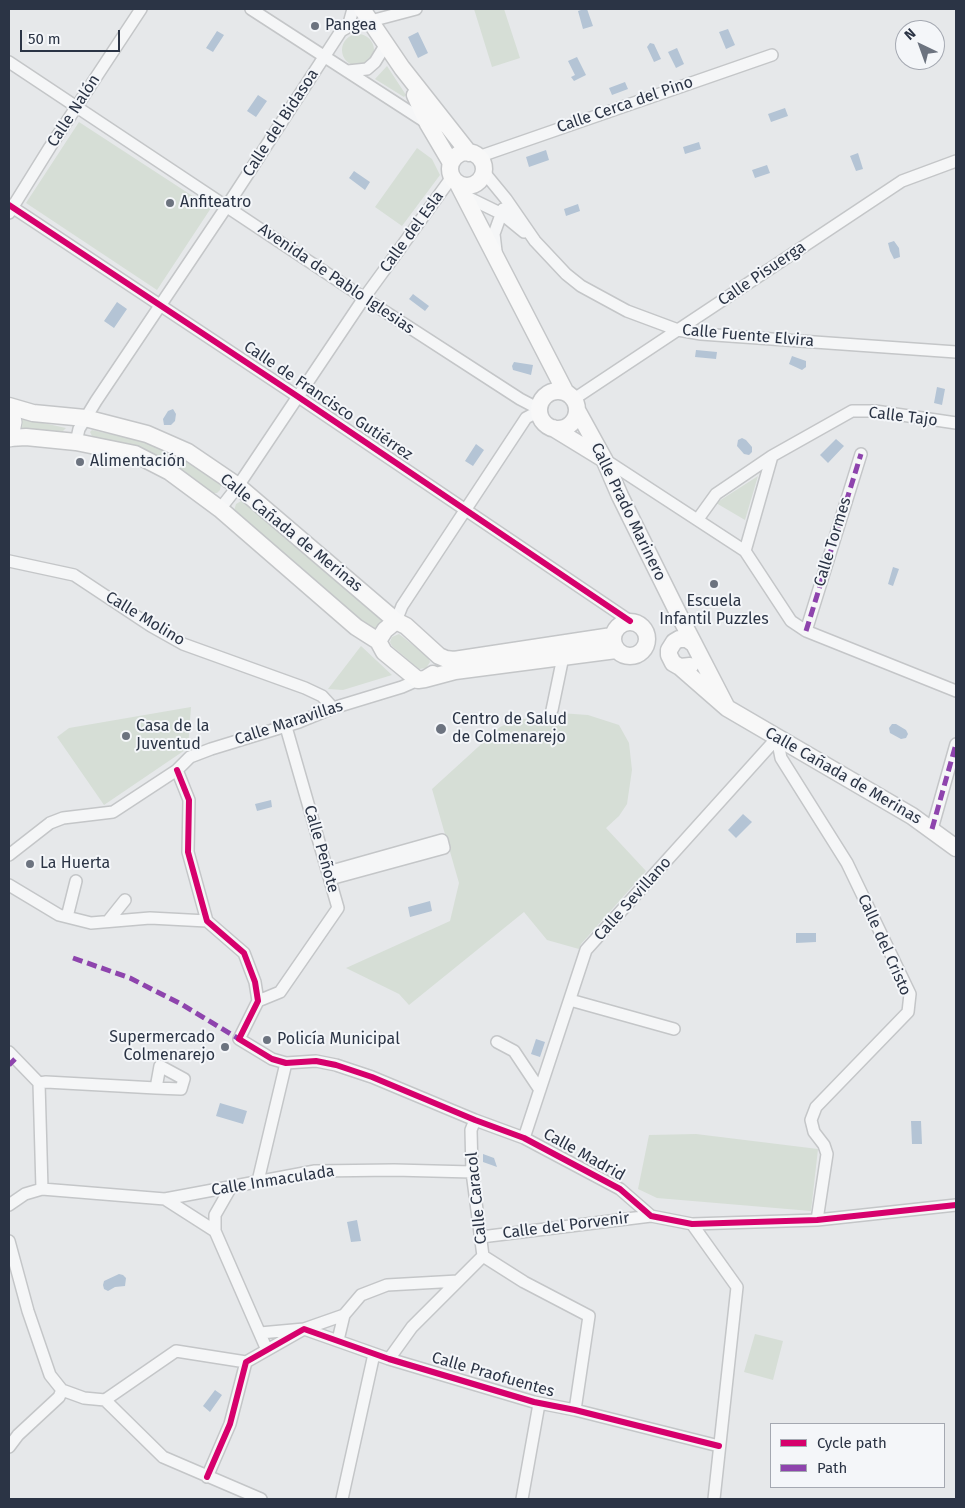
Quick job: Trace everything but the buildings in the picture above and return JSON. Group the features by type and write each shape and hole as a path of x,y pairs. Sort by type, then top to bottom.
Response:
{"main road":[{"path":"9,408 12,422 9,438"}],"street":[{"name":"Calle Nalón","path":"10,209 141,9"},
{"path":"251,9 428,124"},
{"path":"348,27 353,9"},
{"path":"325,57 341,31 366,15 416,9"},
{"name":"Calle Prado Marinero","path":"366,15 402,68 477,160"},
{"path":"348,71 367,69 375,62 386,44"},
{"name":"Calle Cerca del Pino","path":"477,160 772,55"},
{"name":"Calle del Bidasoa","path":"76,442 84,418 325,57"},
{"name":"Avenida de Pablo Iglesias","path":"9,62 364,298 520,399 541,406"},
{"name":"Calle Prado Marinero","path":"402,68 496,260 604,458 620,496 679,615 682,649"},
{"path":"462,153 477,160 481,178 471,186 464,186 456,180 455,157 462,153"},
{"name":"Calle Fuente Elvira","path":"477,160 535,241 566,274 581,286 627,311 678,330 701,334 956,352"},
{"name":"Calle Pisuerga","path":"572,401 902,181 956,161"},
{"path":"456,180 535,241"},
{"name":"Calle del Esla","path":"220,509 238,486 364,298 456,180"},
{"path":"496,260 494,234 506,199"},
{"name":"Calle de Francisco Gutiérrez","path":"10,209 297,396 637,625"},
{"name":"Calle Prado Marinero","path":"541,406 548,377 547,356"},
{"path":"378,641 385,630 396,621 402,606 526,418 541,406 550,393 558,391 572,401 575,418 569,425 562,428 553,428"},
{"path":"541,406 541,418 546,424 604,458 745,551 791,621 806,631 956,691"},
{"name":"Calle Cañada de Merinas","path":"9,408 33,413 84,418 147,434 188,452 238,486 396,621 406,626 439,656"},
{"name":"Calle Tajo","path":"698,519 716,494 772,456 852,412 875,411 956,424"},
{"name":"Calle Cañada de Merinas","path":"9,438 26,437 76,442 135,454 170,472 220,509 349,621 378,641 384,652 422,680"},
{"name":"Calle Tormes","path":"806,631 861,454"},
{"path":"745,551 772,456"},
{"name":"Calle Molino","path":"9,561 74,575 151,626 183,644 305,688 322,696 333,708"},
{"path":"639,654 646,645 647,640 637,625 621,624 614,631 614,643 620,654 629,656 682,649 728,708"},
{"name":"Calle Cañada de Merinas","path":"637,625 682,649 728,708 932,829 956,848"},
{"path":"422,680 432,675 438,668 439,656 454,660 614,643"},
{"path":"422,680 455,671 563,657 614,643"},
{"path":"552,710 563,657"},
{"name":"Calle Maravillas","path":"9,855 50,823 63,818 113,812 177,770 190,757 286,727 333,708 422,680"},
{"name":"Calle Peñote","path":"258,1001 280,992 338,908 286,727"},
{"name":"Calle Sevillano","path":"524,1138 586,950 777,738"},
{"name":"Calle del Cristo","path":"777,738 781,758 847,863 910,994 908,1012 816,1107 810,1120 814,1132 824,1145 827,1154 817,1220"},
{"path":"932,829 953,771 956,744"},
{"path":"177,770 189,800 188,852 207,921 244,953 255,982 258,1001"},
{"path":"442,840 444,848 329,876 442,840"},
{"path":"67,917 76,881"},
{"path":"9,885 48,909 67,917 91,923 150,918 207,921"},
{"path":"109,920 125,900"},
{"path":"570,1000 674,1029"},
{"name":"Calle Madrid","path":"258,1001 239,1039 272,1059 286,1063 316,1061 336,1064 524,1138 620,1189 651,1216"},
{"path":"497,1042 514,1051 540,1090"},
{"path":"9,1052 39,1083 42,1189 25,1194 9,1205"},
{"path":"258,1181 286,1063"},
{"path":"39,1083 156,1088"},
{"name":"Calle Caracol","path":"389,1359 412,1327 483,1256 472,1172 471,1130 475,1120"},
{"name":"Calle Inmaculada","path":"42,1189 166,1199 315,1172 394,1170 472,1172"},
{"path":"231,1187 215,1214 215,1231 267,1350"},
{"name":"Calle Inmaculada","path":"166,1199 215,1231"},
{"path":"651,1216 692,1224 817,1220 956,1205"},
{"name":"Calle del Porvenir","path":"481,1237 651,1216"},
{"path":"692,1224 737,1287 714,1499"},
{"path":"9,1241 28,1311 50,1375 62,1390 84,1398 105,1400 163,1457 247,1497 260,1499"},
{"path":"483,1256 524,1282 589,1316 575,1410"},
{"path":"338,1340 344,1315 361,1294 387,1285 458,1280"},
{"path":"105,1400 176,1351 246,1362 304,1329 344,1315"},
{"path":"260,1333 304,1329"},
{"name":"Calle Praofuentes","path":"304,1329 389,1359 540,1404 575,1410 719,1446"},
{"path":"342,1499 374,1354"},
{"path":"207,1477 230,1424 246,1362"},
{"path":"9,1447 18,1435 59,1397 62,1390"},
{"path":"522,1499 540,1404"}],"shaded area":[{"path":"474,9 504,9 520,58 492,67"},
{"path":"358,34 364,35 369,39 373,44 373,56 369,61 364,65 358,66 352,65 347,61 343,56 342,50 343,44 347,39 352,35"},
{"path":"387,66 406,95 404,97 375,79"},
{"path":"79,122 211,208 157,290 26,203"},
{"path":"417,148 432,159 440,175 402,226 375,207"},
{"path":"21,418 66,428 62,432 20,430"},
{"path":"92,430 141,441 182,459 219,482 220,490 217,493 212,493 138,448 92,436 90,432"},
{"path":"758,476 745,520 716,503"},
{"path":"243,500 381,617 381,623 377,628 369,628 234,511 236,504"},
{"path":"399,634 428,657 430,662 426,668 419,669 392,646 390,642 392,637"},
{"path":"361,646 392,675 343,690 328,689"},
{"path":"191,707 188,748 104,805 57,737 69,728"},
{"path":"560,713 588,715 619,725 629,743 632,770 627,804 619,816 606,828 646,871 581,944 579,949 547,940 524,912 409,1005 399,994 346,968 450,921 459,883 432,789 500,727 512,721"},
{"path":"696,1134 818,1149 811,1211 657,1198 638,1189 649,1135"},
{"path":"755,1334 783,1341 773,1380 744,1372"}],"water":[{"path":"587,9 593,26 583,29 578,11"},
{"path":"728,29 735,45 726,49 719,32"},
{"path":"217,31 224,35 213,52 206,48"},
{"path":"418,32 428,53 418,58 408,37"},
{"path":"650,43 654,44 661,59 654,62 647,47"},
{"path":"677,48 684,64 676,68 668,52"},
{"path":"577,57 586,75 574,81 571,77 575,75 568,61"},
{"path":"625,82 628,89 612,95 609,88"},
{"path":"258,95 267,101 256,117 247,111"},
{"path":"785,108 788,116 771,122 768,114"},
{"path":"699,142 701,149 685,154 683,147"},
{"path":"546,150 549,160 529,167 526,157"},
{"path":"858,153 863,169 856,171 850,156"},
{"path":"767,165 770,173 755,178 752,170"},
{"path":"354,171 370,182 365,190 349,178"},
{"path":"578,204 580,211 566,216 564,209"},
{"path":"894,241 899,248 900,257 894,259 888,243"},
{"path":"413,294 429,306 425,311 409,299"},
{"path":"117,302 127,309 114,328 104,321"},
{"path":"696,350 717,352 716,359 695,357"},
{"path":"792,356 806,361 806,367 802,370 789,364"},
{"path":"514,362 533,365 531,375 513,370"},
{"path":"937,387 945,389 942,405 934,403"},
{"path":"173,409 176,414 175,421 171,425 164,425 163,419 168,411"},
{"path":"742,438 752,447 752,452 749,455 744,454 737,446 738,440"},
{"path":"836,439 844,446 828,463 820,455"},
{"path":"476,444 484,450 473,466 465,461"},
{"path":"893,567 899,569 893,586 888,584"},
{"path":"892,724 896,724 906,730 908,734 906,738 901,739 890,733 889,728"},
{"path":"271,800 272,807 257,811 255,804"},
{"path":"743,814 752,822 736,838 728,830"},
{"path":"430,901 432,911 410,917 408,907"},
{"path":"796,933 816,933 816,942 796,943"},
{"path":"536,1039 545,1042 540,1057 531,1054"},
{"path":"220,1103 247,1111 243,1124 216,1116"},
{"path":"911,1121 921,1121 922,1144 912,1144"},
{"path":"483,1154 494,1158 497,1167 483,1162"},
{"path":"357,1220 361,1241 351,1242 347,1222"},
{"path":"119,1274 126,1278 125,1286 115,1287 108,1291 104,1289 104,1281"},
{"path":"215,1390 222,1395 210,1412 203,1406"}],"marked path":[{"path":"806,631 861,454"},
{"path":"932,829 956,744"},
{"path":"73,958 130,978 181,1004 239,1039"},
{"path":"9,1065 15,1059"}],"cycle path":[{"path":"9,205 297,396 630,621"},
{"path":"177,770 189,800 188,852 207,921 244,953 255,982 258,1001 239,1039 272,1059 286,1063 316,1061 336,1065 372,1077 475,1120 524,1138 620,1189 651,1216 692,1224 817,1220 956,1205"},
{"path":"207,1477 230,1424 246,1362 304,1329 389,1359 534,1402 575,1410 719,1446"}],"place":[{"name":"Pangea","path":"315,26"},
{"name":"Anfiteatro","path":"170,203"},
{"name":"Alimentación","path":"80,462"},
{"name":"Escuela Infantil Puzzles","path":"714,584"},
{"name":"Centro de Salud de Colmenarejo","path":"441,729"},
{"name":"Casa de la Juventud","path":"126,736"},
{"name":"La Huerta","path":"30,864"},
{"name":"Policía Municipal","path":"267,1040"},
{"name":"Supermercado Colmenarejo","path":"225,1047"}]}
